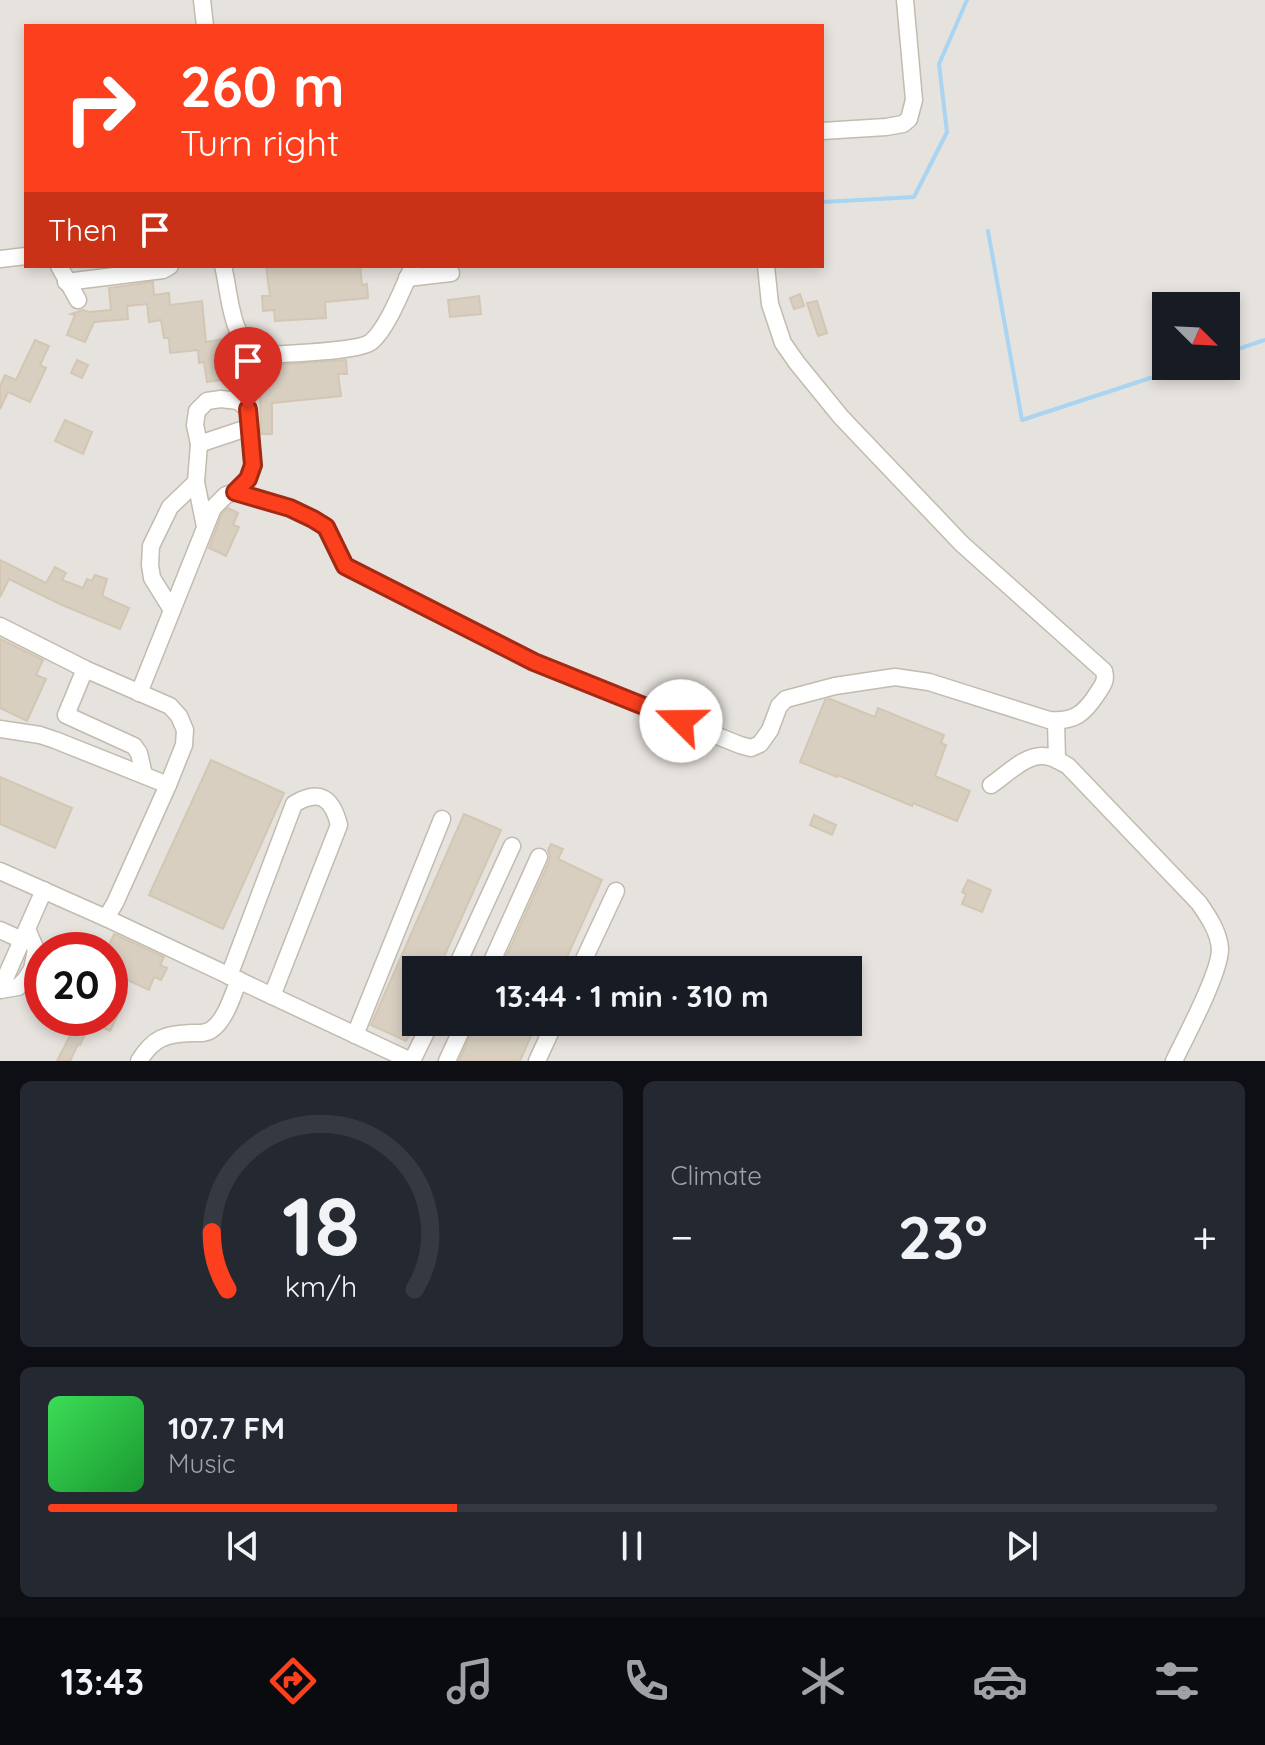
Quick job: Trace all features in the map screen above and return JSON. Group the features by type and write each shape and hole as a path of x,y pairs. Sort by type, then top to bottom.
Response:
{"lane":[{"path":"202,0 205,24"},
{"path":"824,131 886,127 903,124 909,119 914,100 905,0"},
{"path":"0,259 24,256"},
{"path":"78,300 63,274 166,268"},
{"path":"223,268 237,332 249,349 268,355 369,344 381,331 410,272 451,273"},
{"path":"235,492 290,508 313,519 326,527 345,566 534,662 751,748 760,744 770,730 779,706 786,699 835,686 895,677 929,682 1056,721 1079,716 1089,707 1104,683 1104,671 962,544 841,417 783,343 770,304 766,268"},
{"path":"139,693 213,508 248,479 253,465 248,409 238,401 207,401 197,411 195,425 199,444 196,482 205,527"},
{"path":"199,444 250,427"},
{"path":"172,610 152,578 151,546 170,507 196,482"},
{"path":"0,626 85,669 170,706 185,730 184,745 168,785 106,918"},
{"path":"55,740 85,669"},
{"path":"66,715 134,746 139,753 144,775"},
{"path":"1056,721 1057,760"},
{"path":"0,729 55,740 168,785"},
{"path":"991,785 1027,760 1042,755 1068,766 1199,903 1215,930 1220,949 1216,970 1174,1061"},
{"path":"139,1061 148,1046 162,1038 181,1033 205,1033 214,1028 224,1015 294,804 316,795 329,801 339,825 272,996"},
{"path":"355,1035 442,819"},
{"path":"461,956 512,846"},
{"path":"494,956 539,857"},
{"path":"0,871 412,1061 424,1036"},
{"path":"25,932 44,890"},
{"path":"586,956 616,891"},
{"path":"0,930 24,934 0,990"},
{"path":"447,1061 459,1036"},
{"path":"537,1061 549,1036"}],"shaded area":[{"path":"0,0 1265,0 1265,1061 0,1061"}],"building":[{"path":"266,268 360,268 362,285 367,284 368,298 325,302 326,318 275,321 274,310 263,311 262,296 270,296"},
{"path":"153,282 154,295 169,293 170,305 202,301 206,342 229,338 238,351 257,366 346,360 347,374 338,374 341,396 272,403 272,434 261,434 260,392 252,376 207,382 204,362 199,363 198,350 170,353 169,338 164,338 161,320 149,322 147,304 127,306 128,319 94,322 85,342 67,335 75,315 71,314 83,310 111,310 109,288"},
{"path":"800,294 804,306 794,309 790,298"},
{"path":"479,296 481,314 450,317 448,300"},
{"path":"817,301 827,333 818,336 807,303"},
{"path":"35,340 49,346 40,365 46,368 30,402 8,392 0,409 0,386 5,375 16,380"},
{"path":"77,360 88,365 82,378 71,373"},
{"path":"65,420 92,432 83,454 55,441"},
{"path":"228,508 238,513 233,525 239,527 226,556 209,548 222,514"},
{"path":"0,560 46,583 55,567 66,573 62,580 83,588 87,579 92,581 95,575 107,579 102,596 129,608 120,629 9,579 0,597"},
{"path":"0,639 43,660 36,675 46,679 27,721 0,708"},
{"path":"830,699 875,717 878,708 944,735 941,743 946,745 935,776 970,791 957,821 800,762 825,700"},
{"path":"211,760 284,793 223,929 149,895"},
{"path":"0,777 72,808 55,848 0,824"},
{"path":"464,814 501,830 444,956 402,956 402,1036 408,1036 406,1041 371,1025"},
{"path":"814,815 836,825 832,835 810,825"},
{"path":"551,844 563,849 558,859 602,880 567,956 506,956 549,862"},
{"path":"968,880 991,890 982,912 962,904 966,894 962,892"},
{"path":"128,940 164,957 160,965 167,968 161,980 154,977 149,990 128,980"},
{"path":"70,1036 84,1036 70,1061 57,1061"},
{"path":"470,1036 531,1036 520,1061 459,1061"}],"waterway":[{"path":"824,202 914,197 947,132 939,64 967,0"},
{"path":"988,231 1022,420 1152,377"},
{"path":"1240,348 1265,340"}],"route":[{"path":"248,409 253,465 248,479 235,492 290,508 326,527 345,566 534,662 681,721"}]}
